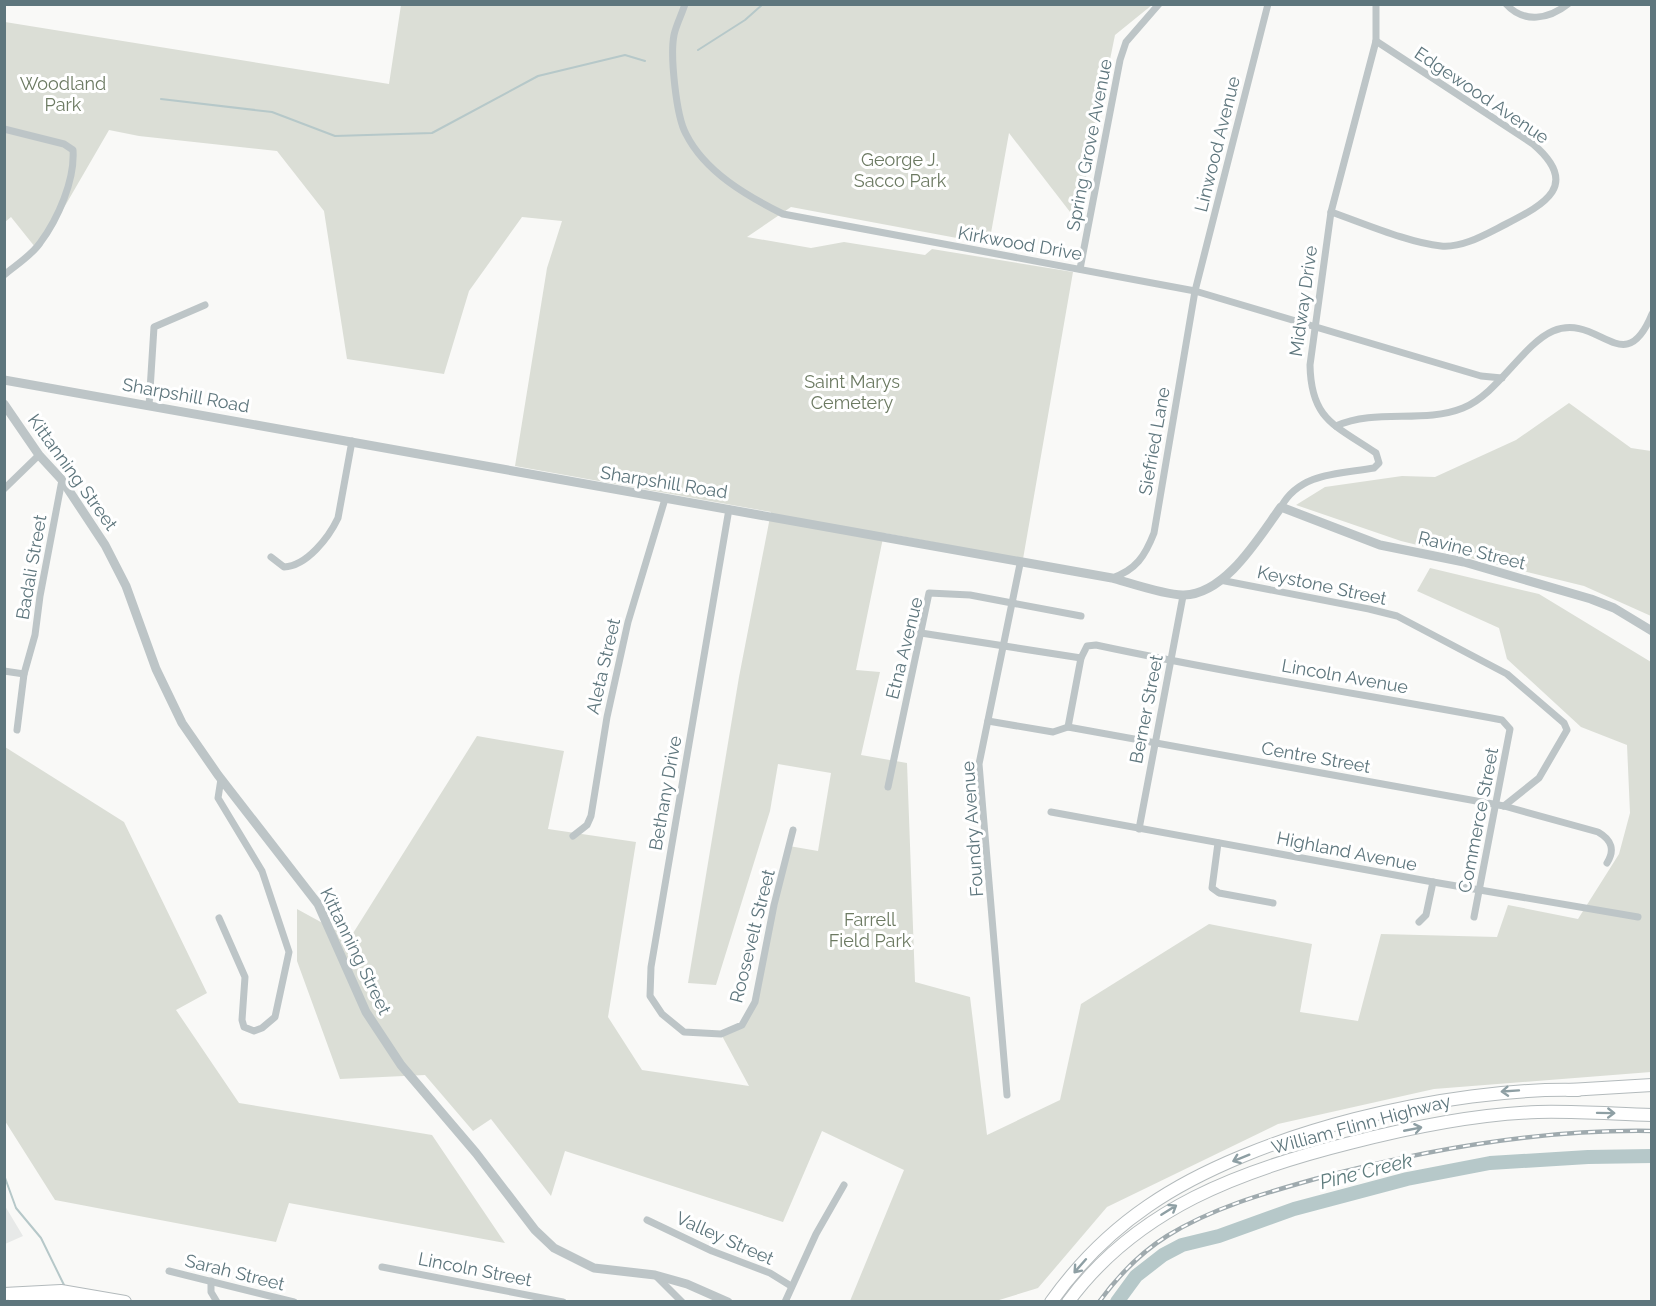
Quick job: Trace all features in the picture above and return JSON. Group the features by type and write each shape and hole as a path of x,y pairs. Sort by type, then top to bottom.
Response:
{"highway":[{"path":"1569,1090 1652,1085"},
{"name":"William Flinn Highway","path":"1052,1302 1088,1257 1136,1215 1176,1189 1230,1163 1317,1132 1424,1104 1492,1093 1569,1090 1652,1091"},
{"name":"William Flinn Highway","path":"1068,1302 1115,1250 1157,1217 1207,1189 1264,1168 1368,1138 1485,1117 1538,1112 1652,1115"},
{"path":"4,1294 87,1294 125,1302"},
{"path":"14,1302 50,1295 73,1302"}],"street":[{"name":"Kirkwood Drive","path":"685,4 674,35 675,89 685,134 712,167 746,196 783,214 1195,291 1481,376 1502,378"},
{"name":"Spring Grove Avenue","path":"1080,269 1120,60 1126,42 1159,4"},
{"name":"Linwood Avenue","path":"1195,291 1268,4"},
{"name":"Midway Drive","path":"1281,507 1288,494 1300,485 1336,472 1374,468 1379,463 1376,453 1324,417 1315,404 1310,386 1310,365 1330,212 1376,41 1376,4"},
{"path":"1506,4 1515,13 1524,16 1545,17 1568,4"},
{"name":"Edgewood Avenue","path":"1330,212 1431,244 1457,245 1539,207 1551,197 1555,187 1557,175 1553,165 1533,144 1376,41"},
{"path":"4,129 64,144 73,150 74,164 58,211 40,244 4,274"},
{"name":"Siefried Lane","path":"1112,578 1136,566 1147,551 1154,533 1195,291"},
{"path":"149,406 154,327 205,304"},
{"path":"1336,426 1369,418 1445,413 1463,408 1480,399 1552,331 1568,328 1581,329 1626,345 1635,342 1643,334 1652,314"},
{"name":"Sharpshill Road","path":"4,380 352,441 496,470 729,509 1020,564 1112,578 1183,596"},
{"name":"Kittanning Street","path":"4,404 39,455 62,480 105,545 126,586 156,669 178,714 221,779 318,904 366,1012 381,1038 476,1153 535,1230 554,1248 594,1268 655,1275 687,1284 728,1302"},
{"path":"271,557 284,567 299,564 333,528 338,518 352,441"},
{"path":"4,489 39,455"},
{"name":"Badali Street","path":"17,730 24,674 35,635 39,596 62,480"},
{"name":"Aleta Street","path":"573,836 587,825 591,816 607,717 628,622 665,499"},
{"path":"1183,596 1202,592 1240,562 1281,507"},
{"name":"Ravine Street","path":"1281,507 1380,545 1464,562 1591,599 1614,608 1652,631"},
{"name":"Bethany Drive","path":"721,1034 684,1032 662,1014 650,996 651,967 729,509"},
{"name":"Foundry Avenue","path":"1007,1095 979,764 1020,564"},
{"name":"Keystone Street","path":"1220,580 1396,616 1507,674 1564,723 1567,730 1539,778 1500,806"},
{"name":"Etna Avenue","path":"888,787 929,593 970,595 1081,616"},
{"name":"Berner Street","path":"1139,829 1183,596"},
{"path":"921,633 1081,658 1068,727"},
{"name":"Lincoln Avenue","path":"1081,658 1087,646 1096,645 1171,662 1228,669 1502,720 1510,729"},
{"path":"4,671 24,674"},
{"name":"Centre Street","path":"988,721 1053,732 1068,727 1500,806 1575,824 1605,836 1612,849 1607,863"},
{"name":"Commerce Street","path":"1474,917 1500,806 1510,729"},
{"path":"219,918 245,978 242,1020 244,1027 254,1030 262,1028 275,1017 289,952 262,871 218,798 221,779"},
{"name":"Highland Avenue","path":"1051,812 1638,917"},
{"name":"Roosevelt Street","path":"721,1034 742,1025 755,1002 772,913 793,830"},
{"path":"1218,843 1212,888 1219,893 1273,903"},
{"path":"1419,921 1426,915 1433,882"},
{"path":"784,1302 816,1234 844,1185"},
{"name":"Valley Street","path":"647,1220 712,1251 770,1273 791,1286"},
{"name":"Lincoln Street","path":"382,1267 563,1302"},
{"name":"Sarah Street","path":"169,1271 294,1302"},
{"path":"655,1275 682,1302"},
{"path":"211,1281 211,1292 217,1302"}],"shaded area":[{"path":"5,1206 23,1236 4,1244"}],"green space":[{"path":"401,5 1152,5 1115,35 1077,221 1009,133 989,244 791,207 747,237 811,248 844,242 925,255 932,249 1073,272 1023,559 884,533 856,670 880,672 861,755 907,763 915,982 970,997 987,1135 1060,1100 1081,1004 1209,924 1312,944 1300,1012 1358,1021 1381,934 1497,937 1508,905 1578,919 1619,854 1630,813 1627,745 1581,727 1507,659 1499,628 1417,591 1430,568 1539,594 1651,662 1651,1072 1434,1089 1278,1124 1107,1207 1038,1288 996,1301 850,1301 904,1170 822,1131 783,1222 565,1151 551,1196 491,1119 473,1131 425,1075 340,1079 297,961 297,909 350,938 477,736 564,751 548,829 636,842 608,1017 642,1070 749,1086 721,1034 742,1025 755,1002 789,846 818,851 831,773 778,764 770,811 716,985 688,983 739,677 771,512 515,466 547,268 562,221 522,217 469,291 444,374 347,359 324,211 277,151 139,136 109,130 47,237 35,247 11,217 5,222 5,22 389,84"},
{"path":"1569,403 1631,448 1651,451 1651,616 1584,586 1401,541 1296,505 1325,487 1402,476 1435,477 1516,440"},
{"path":"5,747 124,822 207,993 176,1010 239,1103 432,1135 505,1243 289,1203 276,1242 55,1200 5,1121"}],"waterway":[{"path":"698,50 745,20 763,4"},
{"path":"161,99 272,112 335,136 432,133 538,76 625,55 645,61"},
{"name":"Pine Creek","path":"1117,1302 1136,1276 1163,1255 1182,1245 1219,1236 1294,1209 1407,1179 1490,1163 1652,1156"},
{"path":"4,1175 16,1208 41,1238 65,1287"}],"railway":[{"path":"1099,1302 1130,1266 1167,1236 1220,1209 1277,1190 1397,1159 1482,1143 1567,1134 1652,1131"}],"park label":[{"name":"Woodland Park","path":"63,94"},
{"name":"George J. Sacco Park","path":"900,169"},
{"name":"Saint Marys Cemetery","path":"852,391"},
{"name":"Farrell Field Park","path":"870,929"}]}
